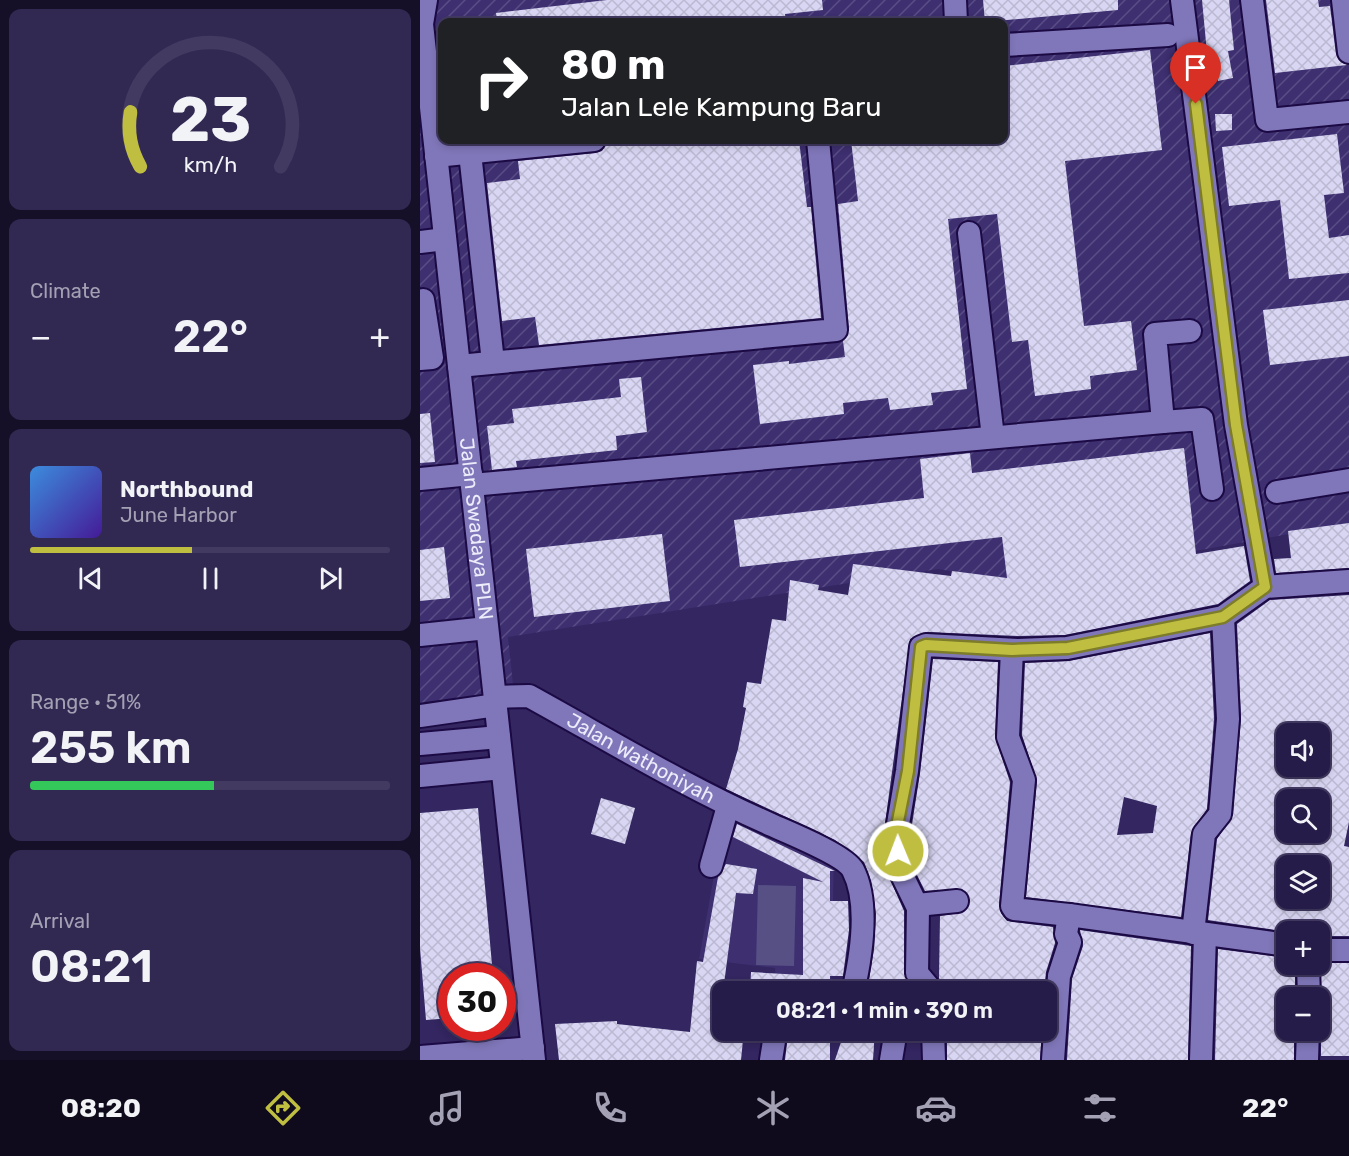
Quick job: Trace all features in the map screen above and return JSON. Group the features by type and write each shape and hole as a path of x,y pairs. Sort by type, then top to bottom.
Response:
{"street":[{"name":"Jalan Swadaya PLN","path":"426,0 422,24 534,1054"},
{"path":"955,0 956,18"},
{"path":"1182,0 1236,425 1265,587"},
{"path":"1252,0 1257,121 1349,112"},
{"path":"1342,0 1349,52"},
{"path":"1008,45 1168,35"},
{"path":"436,156 556,144"},
{"path":"423,300 426,358 494,362 836,330 818,144"},
{"path":"470,153 494,362"},
{"path":"969,233 993,437"},
{"path":"420,242 445,239"},
{"path":"1163,422 1155,334 1191,331"},
{"path":"420,479 471,479 1202,419 1212,489"},
{"path":"1277,492 1349,480"},
{"path":"923,981 917,974 917,905 900,871 897,830 908,771 920,650 926,645 1012,650 1068,648 1223,617 1265,587 1349,581"},
{"path":"1201,1060 1199,934 1204,834 1220,814 1228,719 1223,617"},
{"path":"420,634 487,628"},
{"path":"1012,650 1008,737 1023,780 1012,906 1014,909 1276,944"},
{"name":"Jalan Wathoniyah","path":"420,716 528,696 728,806 711,866"},
{"path":"420,744 499,737"},
{"path":"420,776 502,768"},
{"path":"728,806 805,839 852,868 862,911 854,981"},
{"path":"917,905 957,902"},
{"path":"1053,1060 1059,976 1070,942 1066,934 1069,915"},
{"path":"1330,950 1349,950"},
{"path":"891,1060 894,1041"},
{"path":"933,1041 934,1060"},
{"path":"1307,1060 1308,1041"},
{"path":"420,1057 534,1054"}],"shaded area":[{"path":"1349,0 1349,523 1020,583 938,569 508,637 515,704 420,722 420,1"},
{"path":"733,811 834,858 831,981 776,981 775,968 699,959 722,830"},
{"path":"758,885 796,886 794,966 756,965"}],"building":[{"path":"607,0 822,0 823,10 785,14 786,18 497,18 496,13"},
{"path":"983,0 1118,0 1118,10 1008,20 1008,18 985,18"},
{"path":"1202,0 1229,0 1234,50 1228,51 1233,78 1218,81 1213,52 1207,53"},
{"path":"1266,0 1318,0 1319,7 1330,6 1336,54 1339,60 1347,65 1275,73"},
{"path":"1150,50 1162,150 1065,161 1084,326 1131,321 1137,370 1090,376 1091,389 1035,396 1028,340 1012,342 997,214 948,219 967,389 931,393 933,405 890,410 888,398 843,403 844,414 760,424 753,365 789,361 789,364 845,357 843,341 849,329 838,204 858,201 851,144 1008,144 1008,66"},
{"path":"1215,114 1232,114 1232,130 1216,131"},
{"path":"1337,134 1344,193 1324,195 1329,238 1349,235 1349,273 1289,279 1280,200 1229,206 1222,147"},
{"path":"606,144 799,144 807,207 811,207 821,318 539,345 535,317 502,321 487,183 520,179 518,161 602,151"},
{"path":"1349,300 1349,356 1270,365 1263,310"},
{"path":"641,377 647,432 616,436 617,450 516,461 517,467 492,470 487,426 514,423 512,409 621,397 619,379"},
{"path":"430,413 435,462 420,463 420,414"},
{"path":"1184,448 1196,554 1244,546 1250,581 1218,604 1065,635 1018,636 927,632 910,639 884,831 887,872 904,911 904,974 908,981 869,981 876,914 871,881 864,862 835,840 726,789 738,749 746,708 743,707 747,682 761,684 772,619 786,621 790,580 819,585 818,590 848,595 853,564 951,576 952,571 1007,578 1002,537 740,567 734,520 924,498 920,459 970,453 972,473"},
{"path":"1349,523 1349,568 1276,573 1274,559 1291,558 1288,531"},
{"path":"662,534 670,601 534,617 526,549"},
{"path":"444,547 450,598 420,601 420,550"},
{"path":"1349,595 1349,822 1344,846 1349,847 1349,936 1330,936 1330,921 1276,921 1276,930 1208,920 1217,839 1233,815 1241,718 1237,624 1270,600"},
{"path":"1210,633 1214,719 1207,809 1191,833 1181,917 1026,897 1037,781 1022,735 1025,663 1069,661","holes":["1124,797 1157,806 1153,833 1117,835"]},
{"path":"933,659 998,662 995,737 1010,782 999,905 1007,921 1053,927 1055,943 1045,981 940,981 940,916 964,912 970,900 962,889 925,891 913,867 911,831"},
{"path":"601,798 635,808 625,844 591,834"},
{"path":"478,808 492,963 438,963 438,1019 426,1020 420,948 420,813"},
{"path":"737,824 835,871 830,871 830,901 848,901 849,930 843,976 830,976 830,981 751,981 751,972 803,975 803,878 823,882 733,837"},
{"path":"726,864 757,869 753,894 736,893 724,981 712,981 712,1041 743,1041 741,1060 559,1060 555,1024 617,1021 617,1024 690,1032 697,961 703,962 718,877"},
{"path":"1080,930 1191,946 1188,1060 1067,1060 1072,979 1083,946"},
{"path":"1218,949 1276,957 1276,975 1295,975 1295,987 1276,987 1276,1041 1294,1041 1294,1060 1215,1060"},
{"path":"1330,963 1349,963 1349,1056 1321,1056 1321,1041 1330,1041 1330,987 1321,987 1321,975 1330,975"},
{"path":"787,1041 830,1041 830,1060 785,1060"},
{"path":"841,1041 874,1041 873,1060 835,1060"},
{"path":"947,1041 1041,1041 1040,1060 947,1060"}],"route":[{"path":"898,851 897,826 908,771 921,647 926,645 1012,650 1068,648 1223,617 1265,587 1236,425 1196,104"}]}
